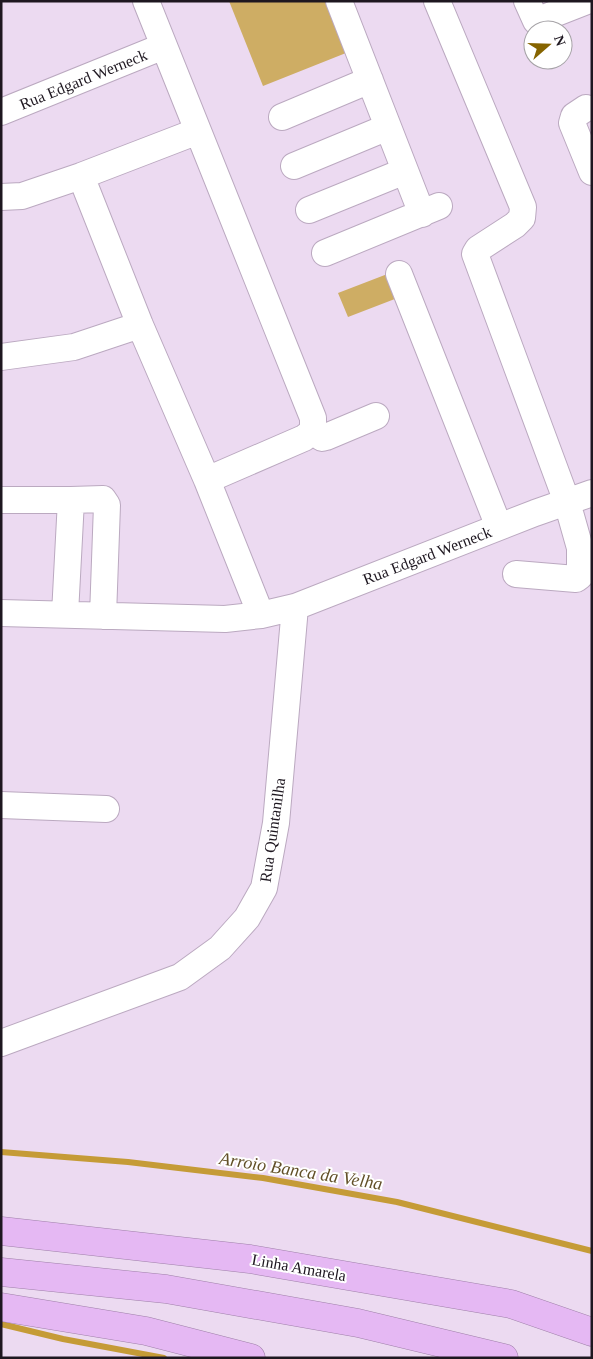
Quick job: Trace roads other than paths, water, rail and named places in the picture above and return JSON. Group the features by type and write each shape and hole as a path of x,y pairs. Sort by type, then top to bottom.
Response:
{"highway":[{"name":"Linha Amarela","path":"1,1232 250,1259 511,1304 592,1332"},
{"path":"1,1272 175,1290 358,1323 504,1358"},
{"path":"511,1304 592,1315"},
{"path":"1,1307 146,1331 251,1358"}],"street":[{"name":"Rua Edgard Werneck","path":"146,1 313,418 313,431"},
{"path":"325,254 431,210 405,171 339,1"},
{"path":"437,1 523,207 522,218 515,225 478,249 475,254 567,502 580,548 579,578 516,574"},
{"path":"527,1 536,21 587,1"},
{"name":"Rua Edgard Werneck","path":"1,112 164,46"},
{"path":"282,117 370,80"},
{"path":"586,108 574,116 572,123 592,172"},
{"path":"294,166 388,127"},
{"path":"1,197 22,196 81,176 198,131"},
{"path":"309,210 405,171"},
{"path":"81,176 140,325 207,480 261,615"},
{"path":"398,274 500,527"},
{"path":"1,357 74,347 140,325"},
{"path":"207,480 304,438 313,431 322,438 376,416"},
{"name":"Rua Edgard Werneck","path":"1,613 225,619 261,615 295,607 592,493"},
{"path":"1,500 102,499 107,505 103,616"},
{"path":"64,614 71,500"},
{"name":"Rua Quintanilha","path":"1,1043 180,977 220,948 246,918 264,888 276,823 295,607"},
{"path":"1,805 106,809"}],"waterway":[{"name":"Arroio Banca da Velha","path":"1,1152 128,1162 263,1178 397,1202 592,1251"},
{"path":"1,1324 63,1339 164,1358"}]}
